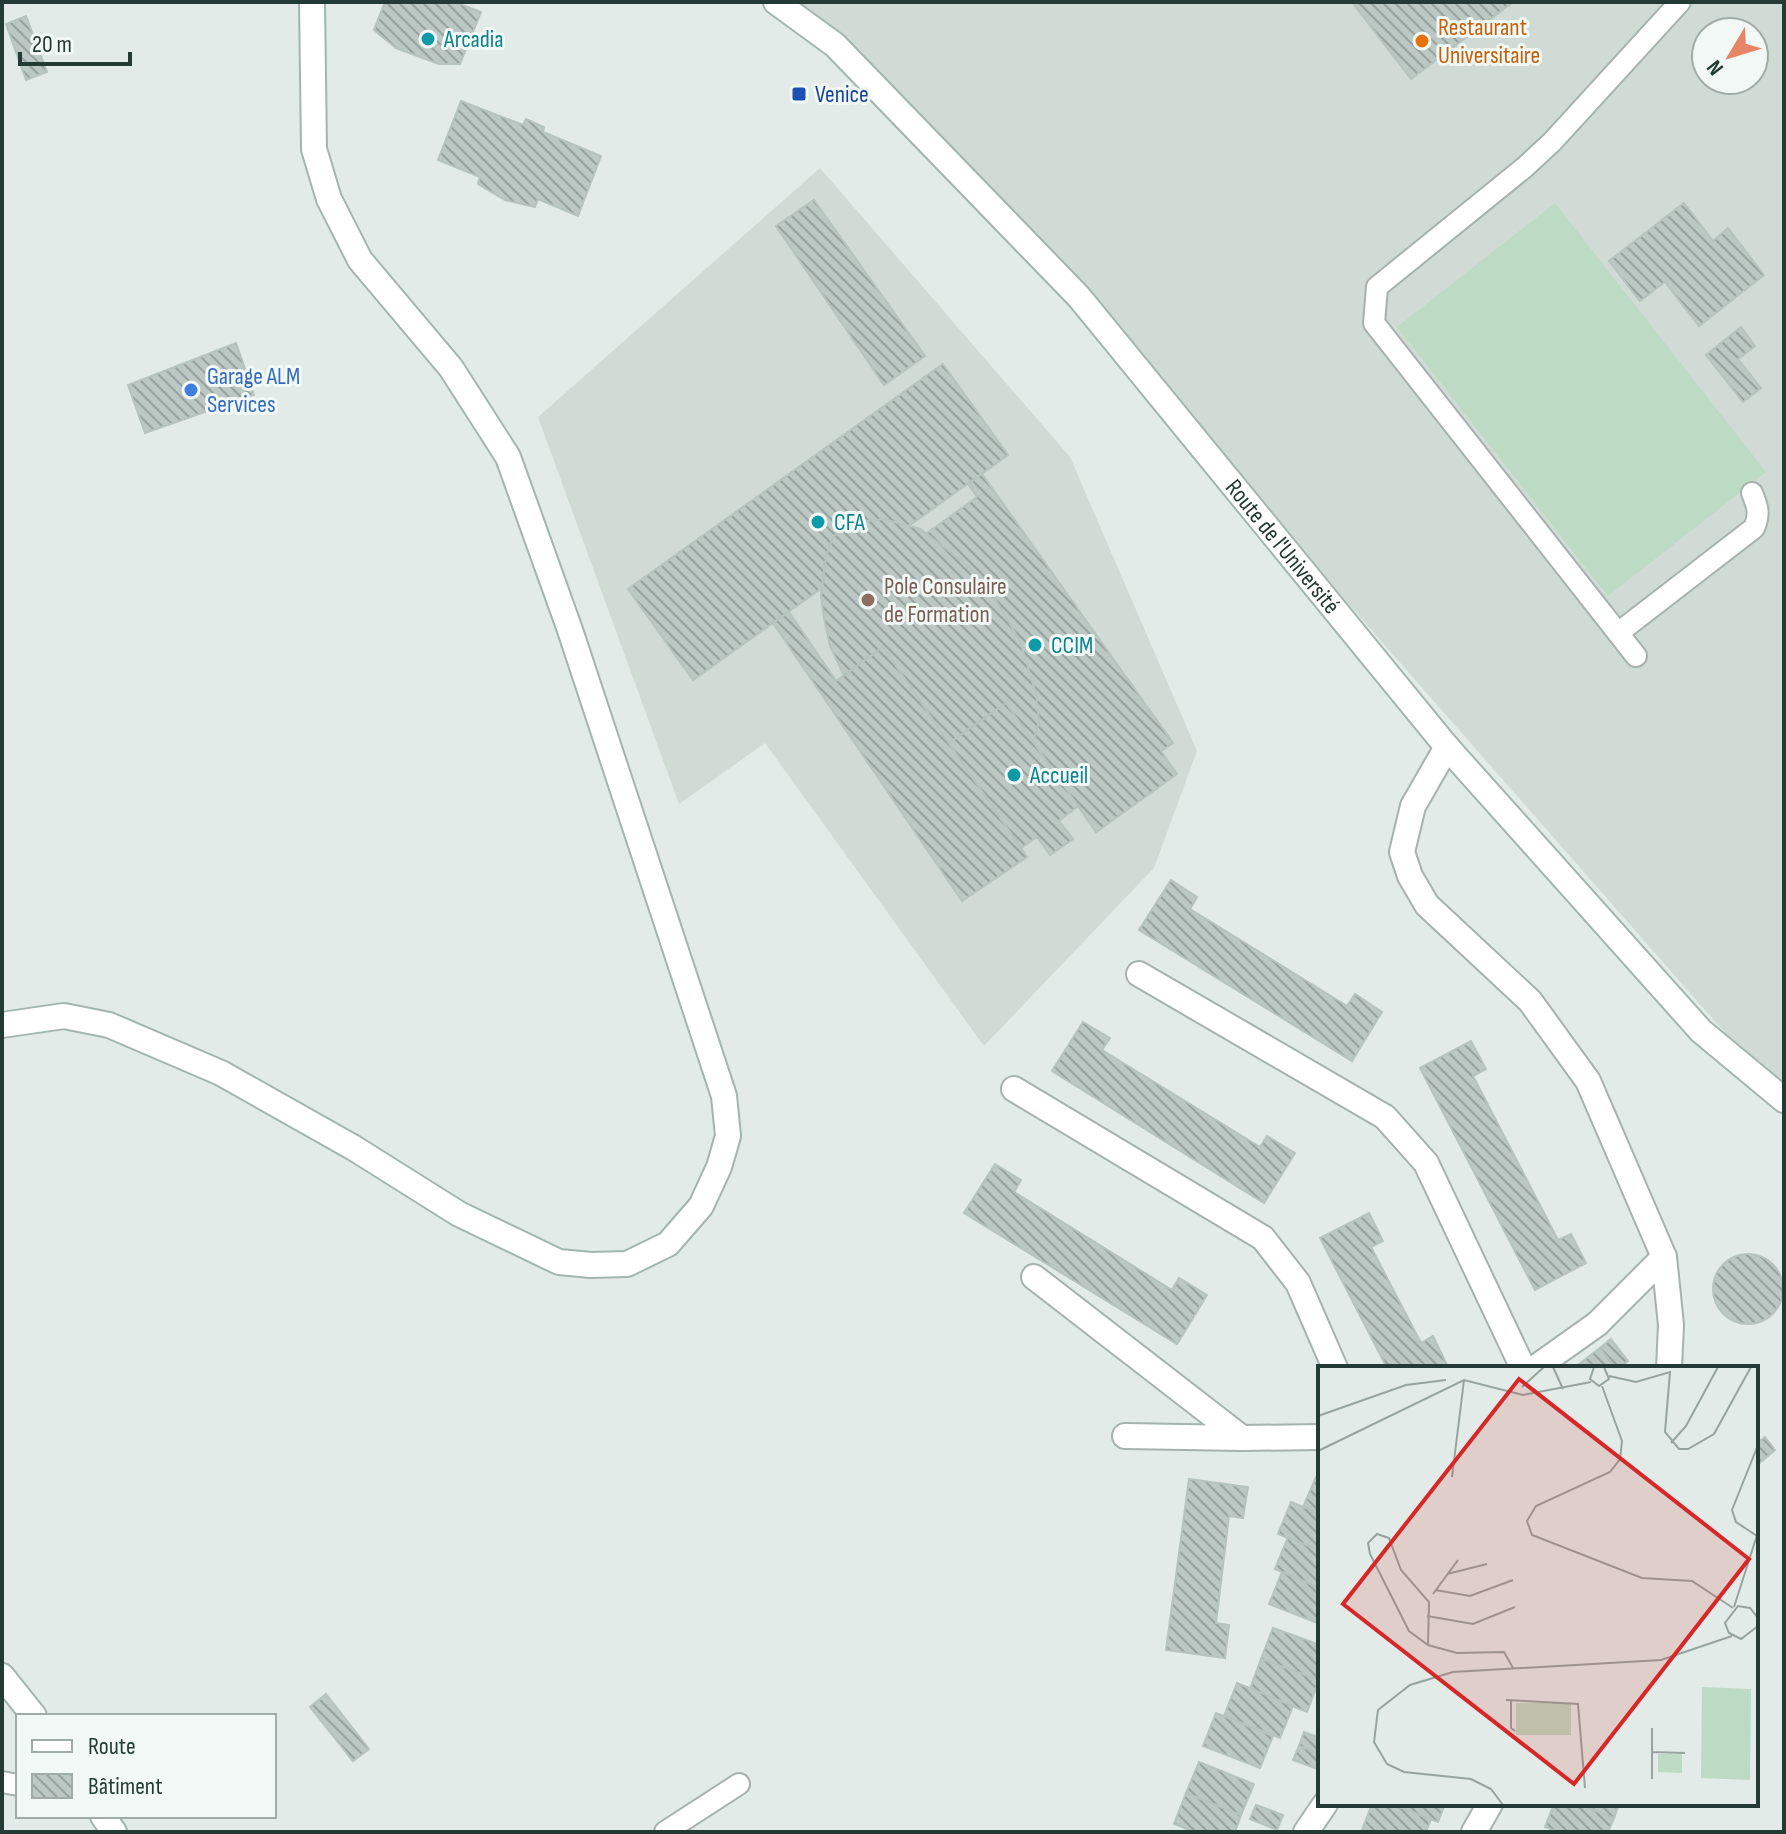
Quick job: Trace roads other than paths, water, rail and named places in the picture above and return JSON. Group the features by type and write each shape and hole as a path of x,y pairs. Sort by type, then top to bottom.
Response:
{"street":[{"name":"Route de l'Université","path":"776,2 835,45 1079,297 1447,747 1701,1031 1784,1100"},
{"path":"2,1025 64,1016 109,1025 221,1073 354,1148 459,1214 559,1262 627,1264 668,1244 701,1206 719,1167 728,1136 724,1096 570,630 508,457 451,368 360,260 329,199 314,149 314,4"},
{"path":"1447,747 1413,806 1402,852 1410,876 1427,905 1530,1001 1588,1081 1664,1257 1671,1325 1669,1366"},
{"path":"1139,974 1385,1117 1426,1163 1522,1366"},
{"path":"1014,1089 1263,1238 1298,1283 1334,1366"},
{"path":"1538,1366 1597,1324 1664,1257"},
{"path":"1034,1277 1242,1438"},
{"path":"1125,1436 1318,1437"},
{"path":"2,1676 32,1714"},
{"path":"1306,1832 1324,1806"},
{"path":"1474,1832 1489,1806"}],"lane":[{"path":"1636,656 1374,323 1377,287 1552,142 1680,2"},
{"path":"1618,633 1754,528 1758,518 1752,493"},
{"path":"665,1832 739,1784"}],"place":[{"name":"Arcadia","path":"428,39"},
{"name":"Restaurant Universitaire","path":"1422,41"},
{"name":"Venice","path":"799,94"},
{"name":"Garage ALM Services","path":"191,390"},
{"name":"CFA","path":"818,522"},
{"name":"Pole Consulaire de Formation","path":"868,600"},
{"name":"CCIM","path":"1035,645"},
{"name":"Accueil","path":"1014,775"}]}
